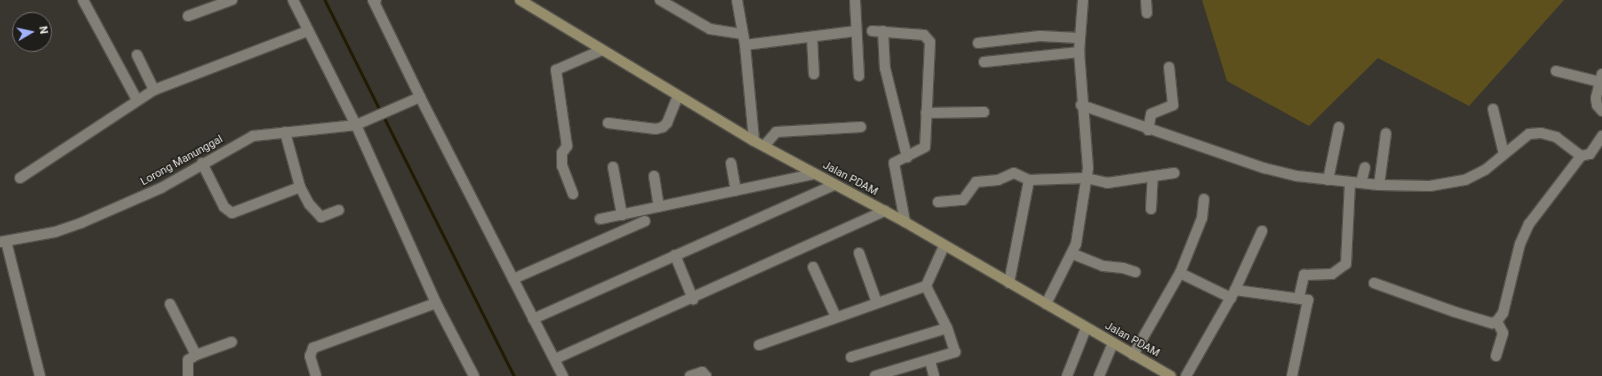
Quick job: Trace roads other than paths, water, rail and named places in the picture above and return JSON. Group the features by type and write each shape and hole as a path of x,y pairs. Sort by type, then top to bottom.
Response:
{"street":[{"path":"83,0 138,100"},
{"path":"188,16 232,0"},
{"path":"293,0 356,125 436,303 474,376"},
{"path":"374,0 420,97 512,280 563,376"},
{"name":"Jalan PDAM","path":"520,0 600,50 754,141 905,222 944,246 1171,376"},
{"path":"660,0 710,29 743,34"},
{"path":"737,0 745,45 754,141"},
{"path":"855,0 859,76"},
{"path":"1046,304 1073,254 1088,168 1081,105 1079,52 1083,0"},
{"path":"1146,0 1147,14"},
{"path":"20,178 154,90 308,31"},
{"path":"872,31 924,35 929,38 925,147 894,165 905,222"},
{"path":"883,31 885,68 907,157"},
{"path":"745,45 856,32"},
{"path":"812,36 814,74"},
{"path":"978,43 1040,36 1079,38"},
{"path":"573,194 562,166 562,153 567,146 556,70 600,50"},
{"path":"984,62 1079,52"},
{"path":"137,55 154,90"},
{"path":"1148,130 1151,114 1173,105 1169,67"},
{"path":"1556,71 1601,78 1596,102 1602,111"},
{"path":"608,123 656,129 663,127 667,123 678,96"},
{"name":"Lorong Manunggal","path":"3,241 55,232 81,223 161,188 202,162 253,136 356,125 420,97"},
{"path":"1081,105 1148,130 1264,168 1328,180 1379,185 1430,186 1465,180 1485,170 1522,138 1535,133 1556,137 1580,156"},
{"path":"1493,109 1504,154"},
{"path":"926,113 984,112"},
{"path":"764,146 776,132 862,127"},
{"path":"1328,180 1339,127"},
{"path":"285,132 300,187 319,216 323,217 339,210"},
{"path":"1379,185 1386,133"},
{"path":"1374,283 1455,312 1492,323 1497,321 1503,312 1520,244 1529,224 1580,156 1590,154 1602,136"},
{"path":"202,162 224,207 232,213 300,187"},
{"path":"731,163 736,191"},
{"path":"614,167 622,215"},
{"path":"1361,183 1366,167"},
{"path":"938,202 966,199 972,185 976,182 998,180 1014,173 1029,180 1086,178 1107,183 1174,173"},
{"path":"600,219 814,174"},
{"path":"654,176 659,207"},
{"path":"1151,209 1153,176"},
{"path":"1009,283 1029,180"},
{"path":"1298,297 1302,277 1332,274 1346,264 1350,182"},
{"path":"533,319 834,185"},
{"path":"1133,355 1180,273 1202,218 1204,199"},
{"path":"555,359 693,299 884,212"},
{"path":"512,280 646,221"},
{"path":"1186,376 1233,294 1262,231"},
{"path":"3,241 40,376"},
{"path":"759,345 926,286 944,246"},
{"path":"859,253 877,303"},
{"path":"1073,254 1103,266 1124,268 1135,272"},
{"path":"675,255 693,299"},
{"path":"813,267 836,317"},
{"path":"1180,273 1233,294 1298,297 1309,301 1296,375"},
{"path":"875,376 930,361 955,352 947,328 926,286"},
{"path":"316,376 310,356 314,348 436,303"},
{"path":"170,304 196,354"},
{"path":"1496,356 1503,333 1497,321"},
{"path":"851,357 947,328"},
{"path":"1066,376 1086,328"},
{"path":"188,376 188,360 196,354 232,342"},
{"path":"1099,376 1113,343"},
{"path":"930,361 934,376"},
{"path":"690,376 702,372 706,376"}],"waterway":[{"path":"325,0 381,112"},
{"path":"384,117 514,376"}]}
